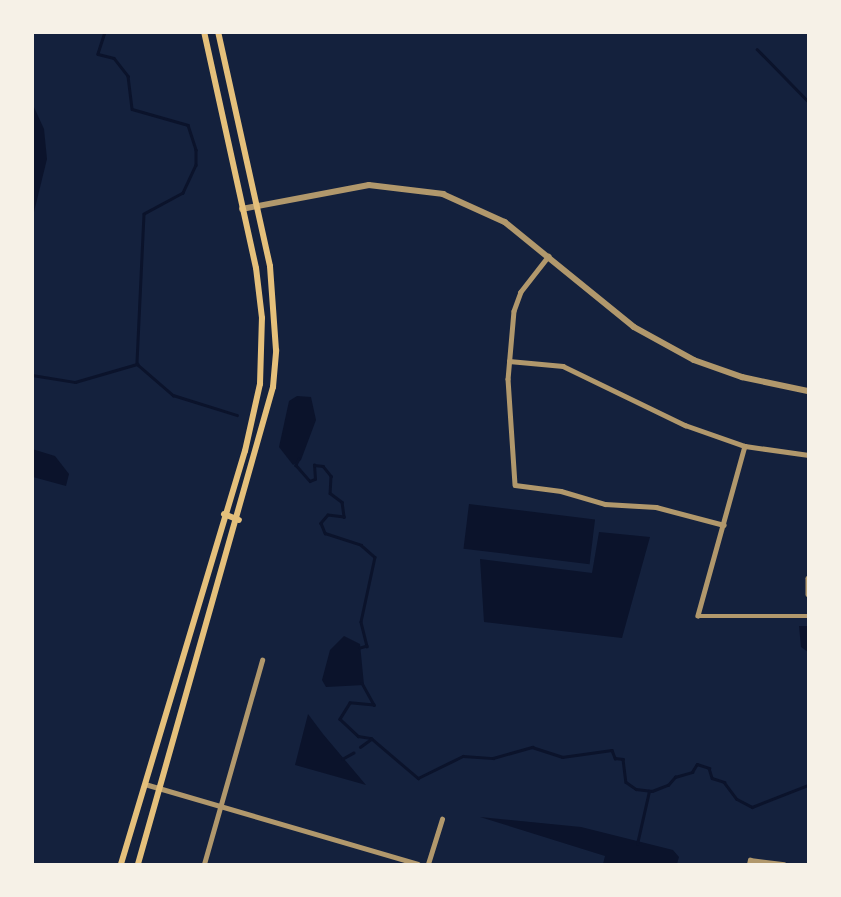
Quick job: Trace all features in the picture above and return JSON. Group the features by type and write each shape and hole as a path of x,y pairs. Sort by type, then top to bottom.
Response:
{"main road":[{"path":"121,864 224,514 245,451 262,349 256,268 204,32"},
{"path":"138,864 239,520 273,387 276,350 270,266 218,32"},
{"path":"224,514 239,520"}],"street":[{"path":"242,209 352,186 403,186 472,205 505,222 634,327 694,360 742,377 808,391"},
{"path":"549,256 521,292 509,361 514,485 561,491 604,504 656,507 724,525"},
{"path":"509,361 563,366 584,373 667,416 745,446 808,456"},
{"path":"745,446 698,616 808,616"},
{"path":"808,578 808,594"},
{"path":"204,864 262,660"},
{"path":"145,784 418,864"},
{"path":"428,864 442,819"},
{"path":"749,864 750,860 784,864"}],"water":[{"path":"33,105 44,129 47,159 33,216"},
{"path":"297,396 311,397 316,420 301,460 293,465 279,447 289,401"},
{"path":"32,449 55,456 69,474 66,486 33,477"},
{"path":"469,504 595,519 590,564 464,549"},
{"path":"599,532 650,537 622,638 484,622 480,559 592,573"},
{"path":"799,626 808,626 808,652 801,647"},
{"path":"344,636 360,644 364,685 326,687 322,680 330,650"},
{"path":"308,714 323,734 366,785 295,765"},
{"path":"480,817 581,827 673,850 679,857 677,864 603,864 605,856"}],"waterway":[{"path":"105,32 98,54 114,58 128,76 132,109 188,125 196,150 196,165 183,193 144,214 137,364"},
{"path":"757,49 808,101"},
{"path":"137,364 173,395 237,415"},
{"path":"32,375 75,382 137,364"},
{"path":"299,459 296,465 310,481 315,479 314,465 323,466 331,476 330,493 342,502 344,517 328,515 321,523 325,533 361,545 375,557 361,622 367,646 360,648"},
{"path":"362,683 374,705 350,703 340,719 358,736 371,738 418,778 463,756 493,758 532,747 562,757 612,750 615,758 623,759 626,782 636,789 652,791 668,785 675,777 692,772 697,764 709,768 712,778 724,782 737,799 752,807 808,785"},
{"path":"360,747 371,739"},
{"path":"342,759 353,753"},
{"path":"637,844 649,791"}]}
